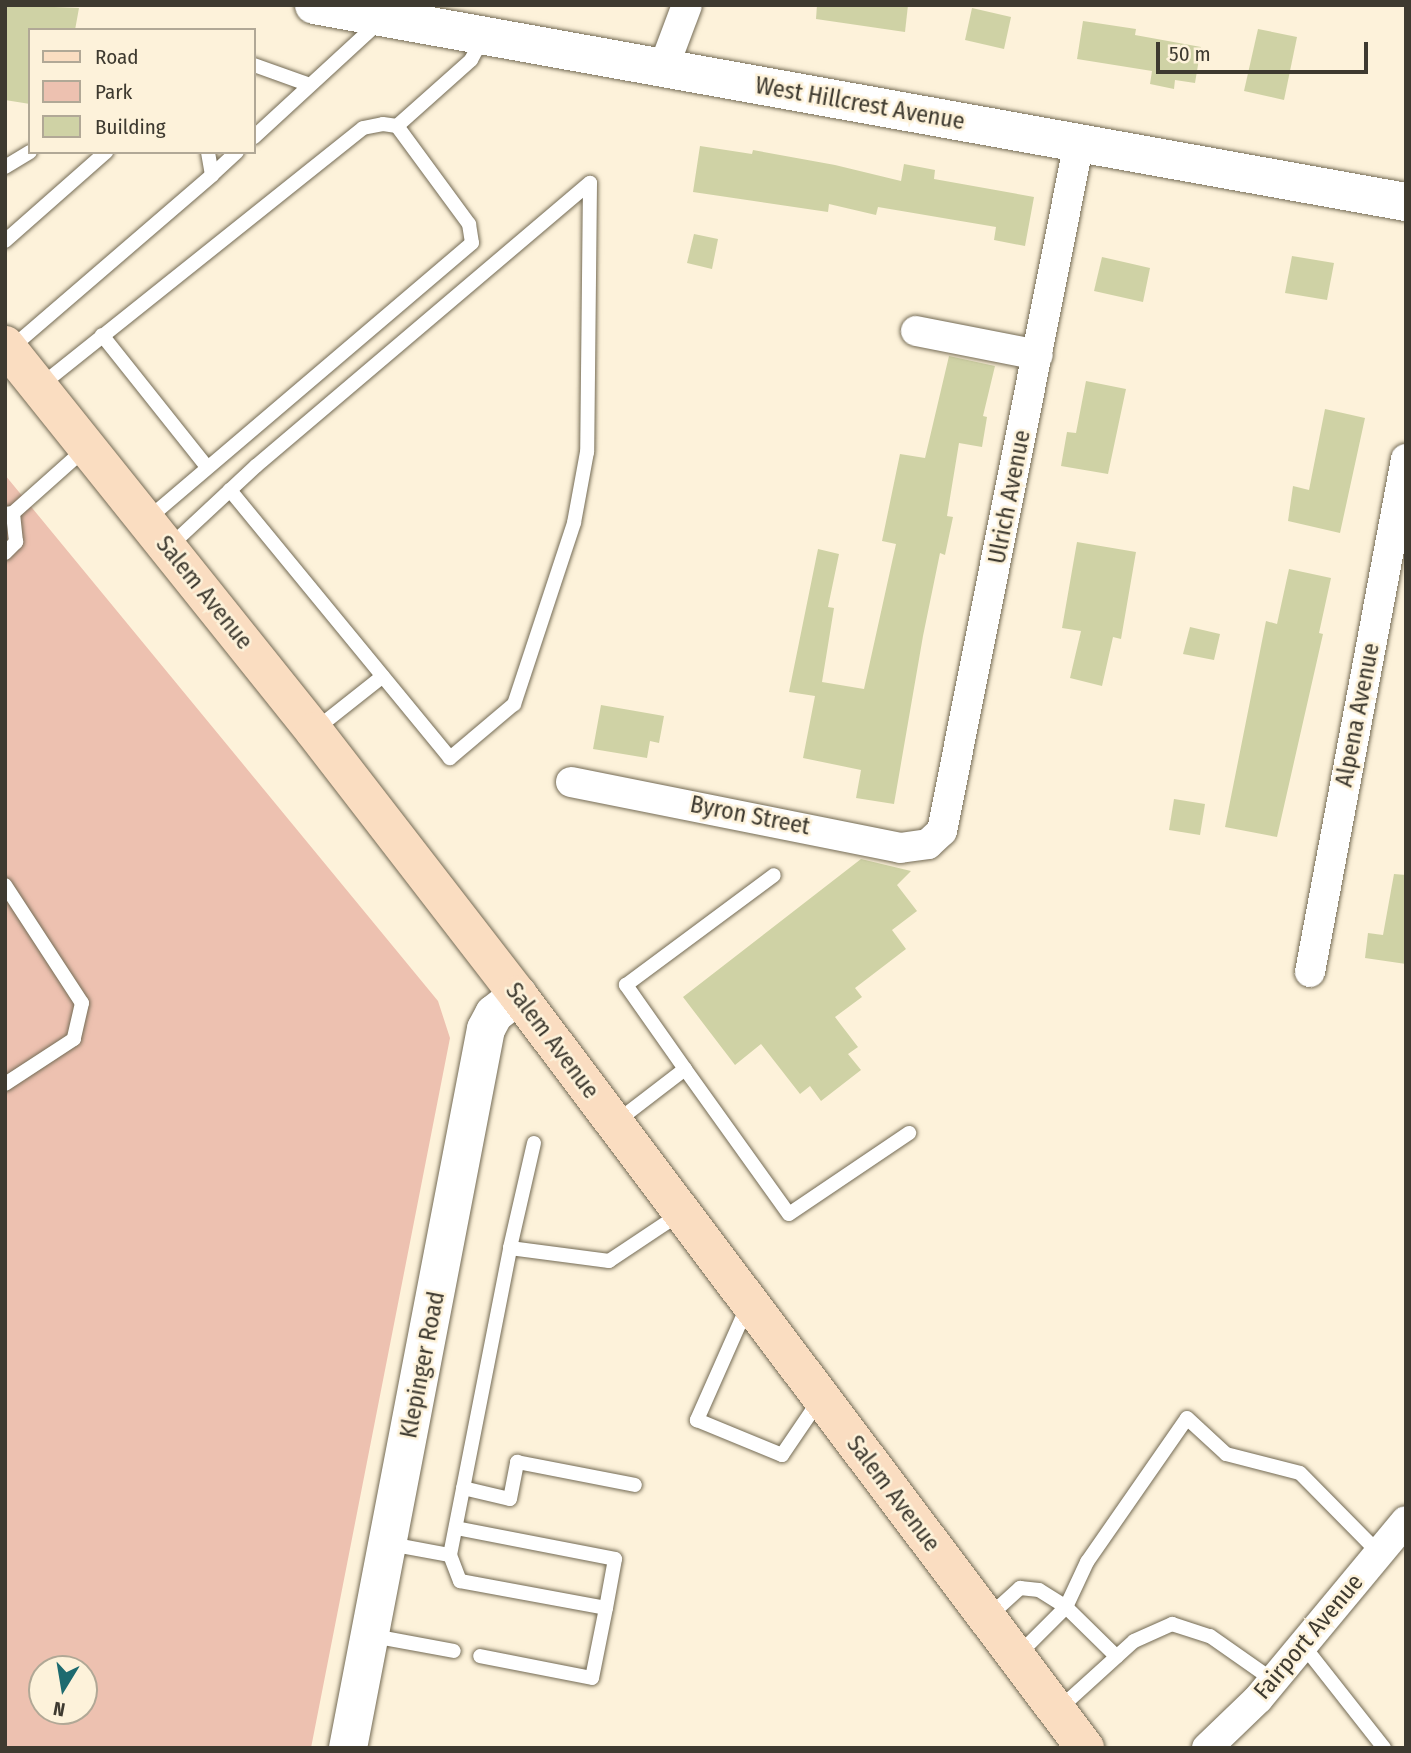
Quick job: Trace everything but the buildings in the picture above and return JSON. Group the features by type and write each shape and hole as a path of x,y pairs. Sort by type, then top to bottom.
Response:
{"main road":[{"name":"Salem Avenue","path":"7,347 314,731 518,995 1085,1748"}],"street":[{"name":"West Hillcrest Avenue","path":"314,5 1406,202"},
{"path":"663,69 687,5"},
{"name":"Ulrich Avenue","path":"928,844 942,831 946,818 1079,142"},
{"path":"916,331 1038,355"},
{"name":"Alpena Avenue","path":"1310,972 1406,459"},
{"name":"Byron Street","path":"571,782 900,848 928,844"},
{"name":"Klepinger Road","path":"348,1748 486,1029 494,1014 518,995"},
{"name":"Fairport Avenue","path":"1207,1748 1274,1681 1406,1521"}],"lane":[{"path":"256,135 383,18"},
{"path":"397,126 471,60 484,36"},
{"path":"256,66 310,85"},
{"path":"39,386 363,128 383,124 397,126 469,224 472,243 208,467 157,534"},
{"path":"5,167 28,153"},
{"path":"5,241 104,154"},
{"path":"208,154 212,175"},
{"path":"7,347 235,154"},
{"path":"157,534 230,490 590,183 587,452 574,523 514,704 450,758 230,490"},
{"path":"102,335 208,467"},
{"path":"5,553 16,542 9,513 87,447"},
{"path":"314,731 383,676"},
{"path":"774,874 626,985 789,1214 909,1133"},
{"path":"5,885 82,1003 74,1039 5,1084"},
{"path":"615,1123 685,1069"},
{"path":"534,1143 510,1248 450,1555 460,1581 606,1608"},
{"path":"510,1248 609,1261 682,1213"},
{"path":"749,1302 697,1420 782,1455 821,1399"},
{"path":"1017,1656 1066,1607 1087,1562 1187,1418 1226,1454 1300,1473 1379,1553"},
{"path":"463,1488 510,1499 517,1462 635,1485"},
{"path":"456,1528 615,1559 592,1678 480,1656"},
{"path":"388,1543 450,1555"},
{"path":"987,1618 1020,1588 1039,1590 1066,1607 1116,1657"},
{"path":"1057,1711 1134,1642 1172,1624 1210,1636 1274,1681"},
{"path":"370,1635 454,1651"},
{"path":"1303,1645 1384,1748"}],"green space":[{"path":"5,475 438,1001 450,1038 311,1748 5,1748"}]}
